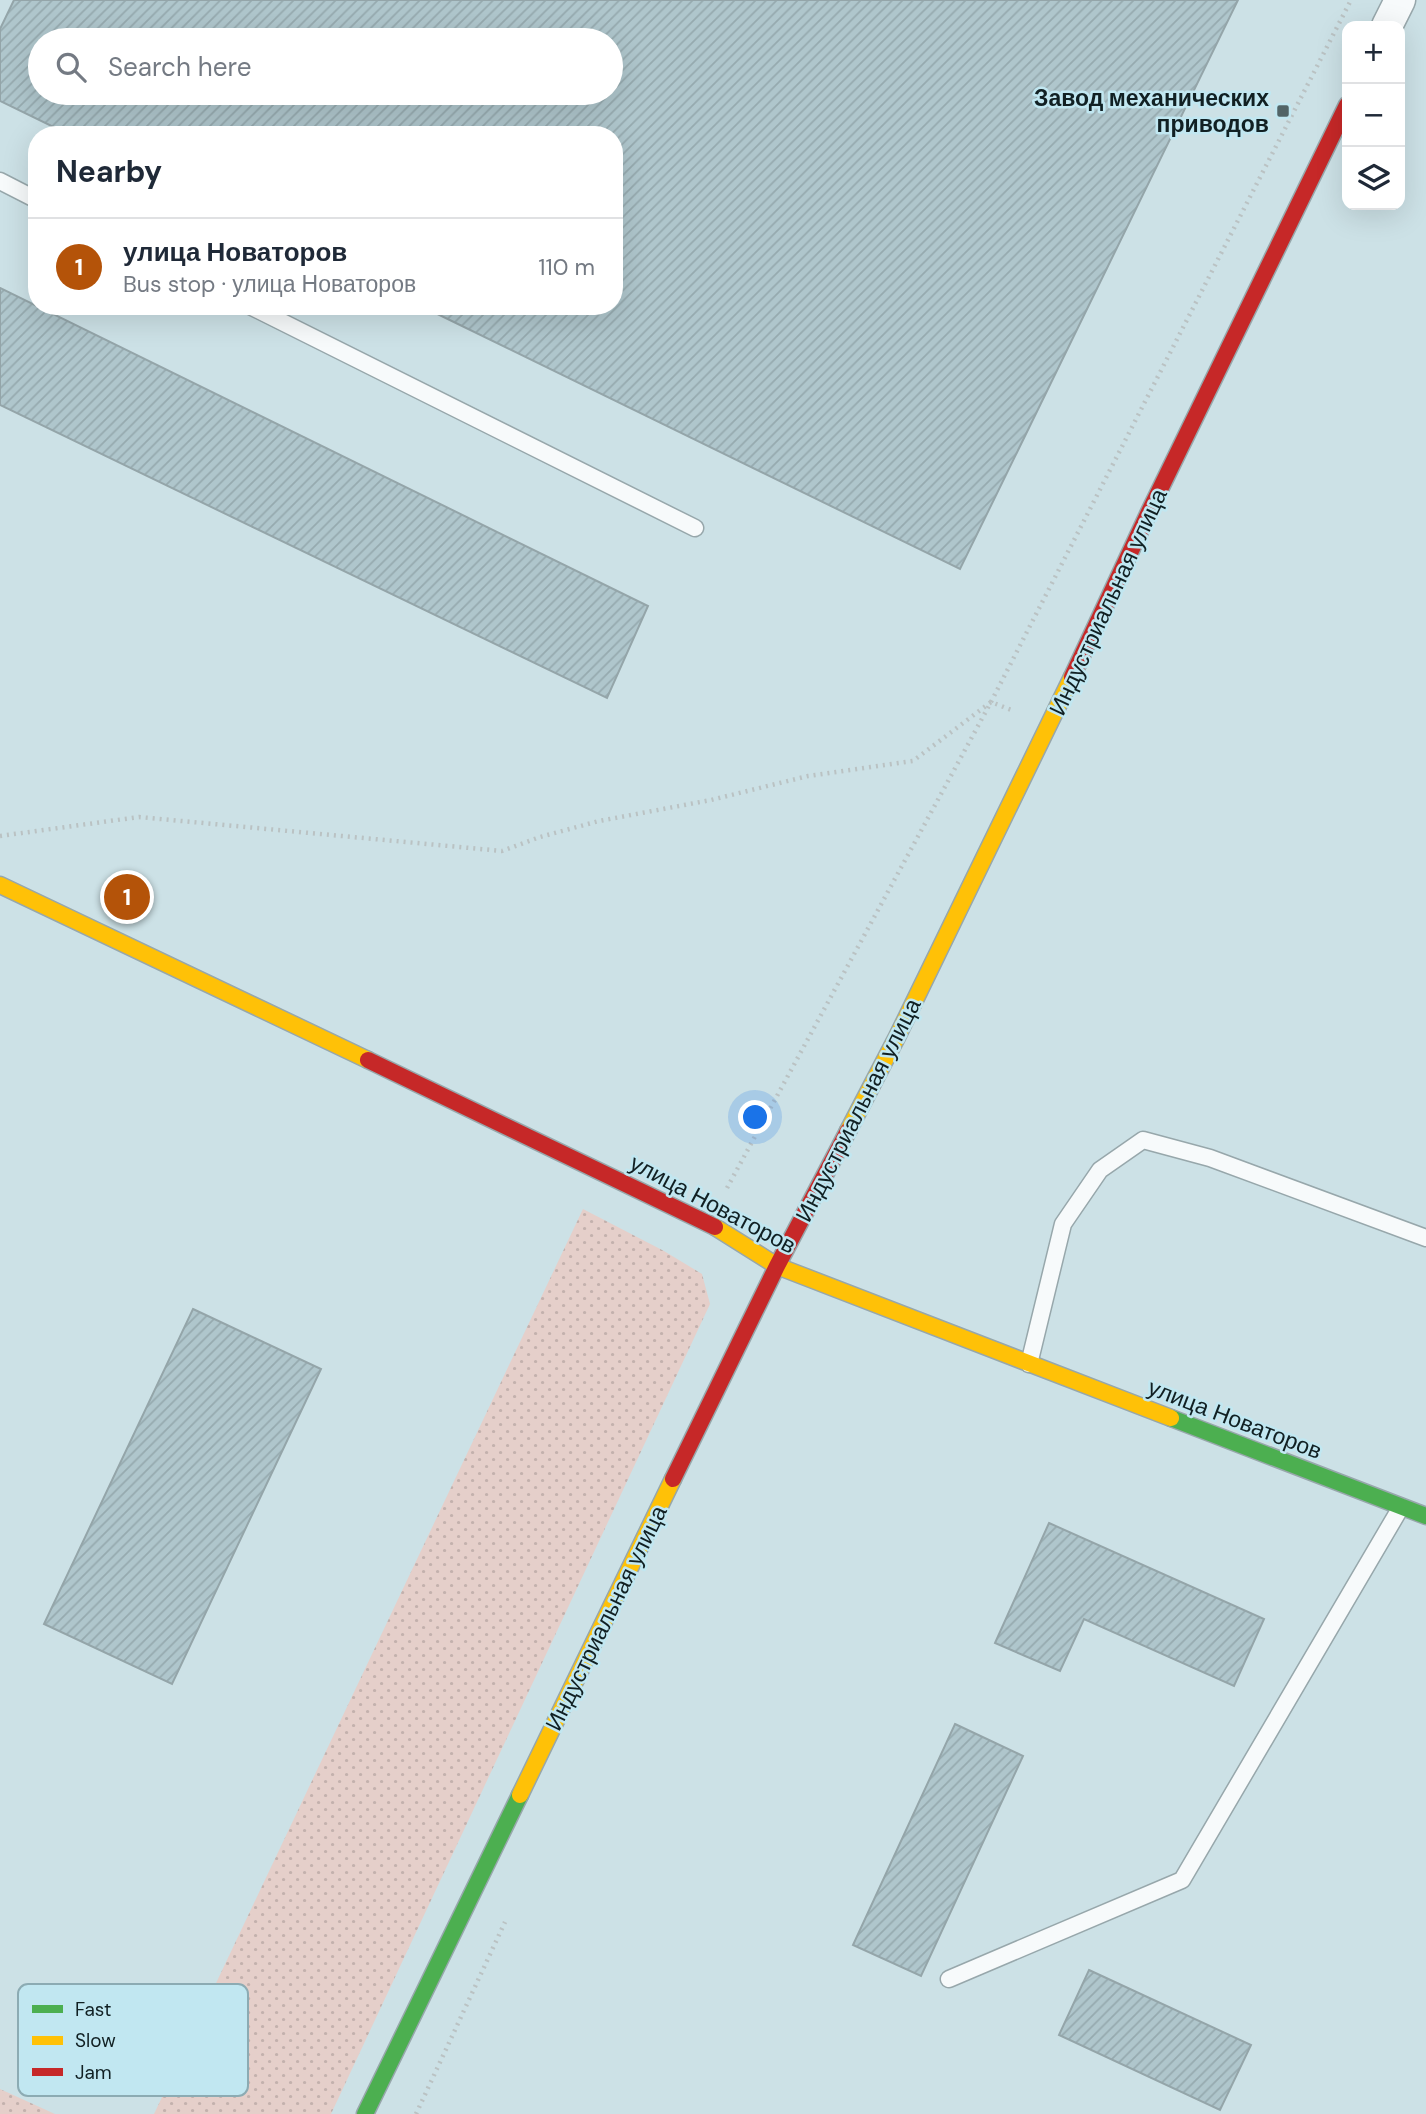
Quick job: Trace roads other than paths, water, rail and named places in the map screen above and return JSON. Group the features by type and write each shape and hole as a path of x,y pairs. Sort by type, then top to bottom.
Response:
{"street":[{"path":"1390,21 1400,0"},
{"name":"Индустриальная улица","path":"365,2114 777,1266 897,1037 1050,725 1149,512 1342,115"},
{"name":"улица Новаторов","path":"0,885 708,1222 777,1266 1426,1516"}],"lane":[{"path":"0,181 28,195"},
{"path":"268,315 695,528"},
{"path":"1029,1364 1062,1224 1100,1170 1143,1140 1210,1158 1426,1238"},
{"path":"949,1979 1182,1880 1401,1507"}],"place":[{"name":"Завод механических приводов","path":"1283,111"},
{"name":"улица Новаторов","path":"127,897"}]}
